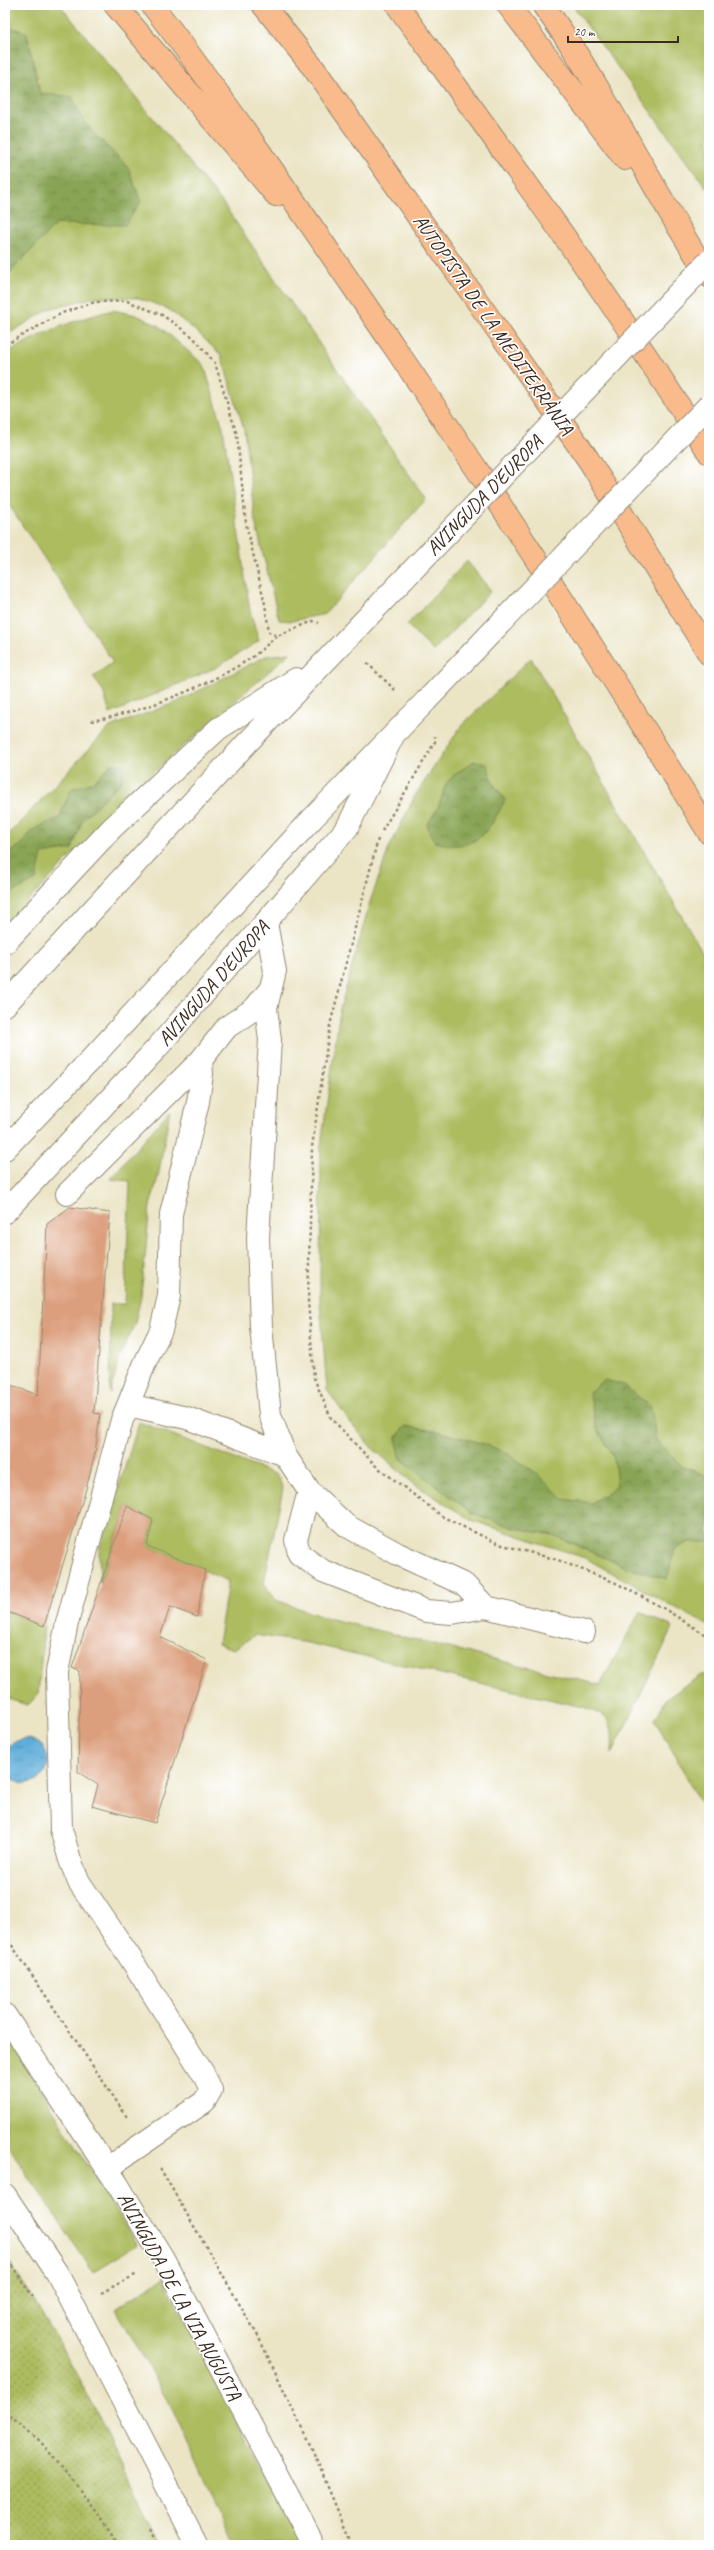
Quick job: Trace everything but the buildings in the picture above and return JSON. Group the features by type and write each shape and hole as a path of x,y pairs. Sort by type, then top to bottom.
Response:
{"highway":[{"path":"115,5 240,155 338,265"},
{"path":"152,5 194,60 338,265 521,534 645,728 709,833"},
{"name":"AUTOPISTA DE LA MEDITERRÀNIA","path":"263,5 315,70 588,459 709,654"},
{"path":"397,5 518,171 662,378 709,453"},
{"path":"508,5 679,230"},
{"path":"543,5 572,45 679,230 709,276"}],"street":[{"name":"AVINGUDA D'EUROPA","path":"5,1005 246,744 709,261"},
{"name":"AVINGUDA D'EUROPA","path":"5,1149 94,1056 313,818 709,405"},
{"name":"AVINGUDA D'EUROPA","path":"5,943 112,828 218,729 326,661"},
{"name":"AVINGUDA D'EUROPA","path":"5,1212 151,1054 347,828 394,734"},
{"path":"266,923 276,971 268,992 266,1008 270,1040 258,1238 260,1320 270,1415 285,1455 309,1491 347,1526 398,1554 465,1585 486,1607"},
{"path":"67,1194 201,1060 226,1027 254,1009 268,992"},
{"path":"106,2168 204,2102 211,2090 203,2072 130,1956 79,1882 62,1830 58,1782 57,1672 69,1615 128,1405 161,1330 167,1303 171,1214 198,1102 202,1074 201,1060"},
{"path":"128,1405 187,1418 285,1455"},
{"path":"309,1491 296,1540 299,1554 323,1571 426,1611 452,1613 486,1607 584,1632"},
{"name":"AVINGUDA DE LA VIA AUGUSTA","path":"5,2015 106,2168 164,2260 314,2545"},
{"path":"5,2195 57,2273 197,2545"}],"path":[{"path":"5,345 62,313 95,302 127,301 162,315 193,337 215,363 237,435 246,524 265,604 269,632 277,636"},
{"path":"91,721 113,718 194,688 250,658 277,636 313,621 325,624 351,635 422,706 434,727 435,742 378,839 330,1025 312,1147 308,1301 314,1378 331,1418 376,1466 443,1517 499,1544 558,1560 616,1583 663,1608 709,1637"},
{"path":"5,1935 144,2143 258,2336 312,2451 352,2545"},
{"path":"75,2307 164,2260"},
{"path":"5,2412 40,2442 77,2486 119,2545"}],"green space":[{"path":"5,5 60,5 222,202 426,499 325,614 292,621 279,620 255,521 244,429 221,355 196,331 168,309 139,298 95,297 49,309 5,336"},
{"path":"572,5 709,5 709,191"},
{"path":"5,25 27,33 40,93 72,97 85,124 128,167 141,202 125,225 56,224 5,278"},
{"path":"113,310 136,315 159,326 204,365 223,428 250,611 259,641 215,668 110,714 103,691 93,677 113,662 5,499 5,354 44,333 84,318"},
{"path":"467,561 491,591 433,651 407,625"},
{"path":"290,653 141,783 5,925 5,838 110,727 177,702 266,656"},
{"path":"531,658 709,963 709,1626 585,1558 471,1520 414,1484 371,1447 347,1418 327,1390 320,1302 321,1145 340,1009 370,902 389,848 415,796 461,726"},
{"path":"474,761 487,764 492,781 505,800 493,822 479,838 461,845 449,845 435,842 427,825 438,808 446,784 454,775"},
{"path":"111,764 124,764 122,781 83,819 72,849 42,854 36,880 5,896 5,855 20,846 34,829 59,818 71,789 94,782"},
{"path":"170,1110 158,1177 150,1206 141,1297 135,1323 120,1357 110,1393 111,1304 125,1304 130,1181 110,1179"},
{"path":"605,1380 624,1385 651,1407 656,1440 683,1467 709,1476 709,1542 689,1542 675,1549 667,1579 628,1568 553,1535 514,1528 472,1513 401,1459 396,1438 405,1426 441,1432 488,1445 508,1454 539,1475 563,1499 592,1503 617,1486 614,1459 596,1426 589,1392"},
{"path":"139,1422 277,1475 283,1488 264,1583 276,1600 323,1617 600,1685 640,1612 673,1627 612,1754 611,1729 606,1718 583,1707 308,1643 255,1635 234,1649 218,1644 228,1581 147,1546 153,1520 127,1506 100,1584 99,1550"},
{"path":"5,1611 44,1626 38,1695 28,1705 11,1700 5,1695"},
{"path":"701,1675 709,1675 709,1819 655,1720 666,1699"},
{"path":"5,2032 137,2245 93,2272 5,2141"},
{"path":"5,2255 69,2360 125,2470 159,2545 5,2545"},
{"path":"163,2278 301,2545 233,2545 173,2411 116,2309"}],"water":[{"path":"26,1739 38,1743 44,1749 48,1761 44,1773 38,1779 26,1783 14,1779 8,1773 4,1761 8,1749 14,1743"}]}
